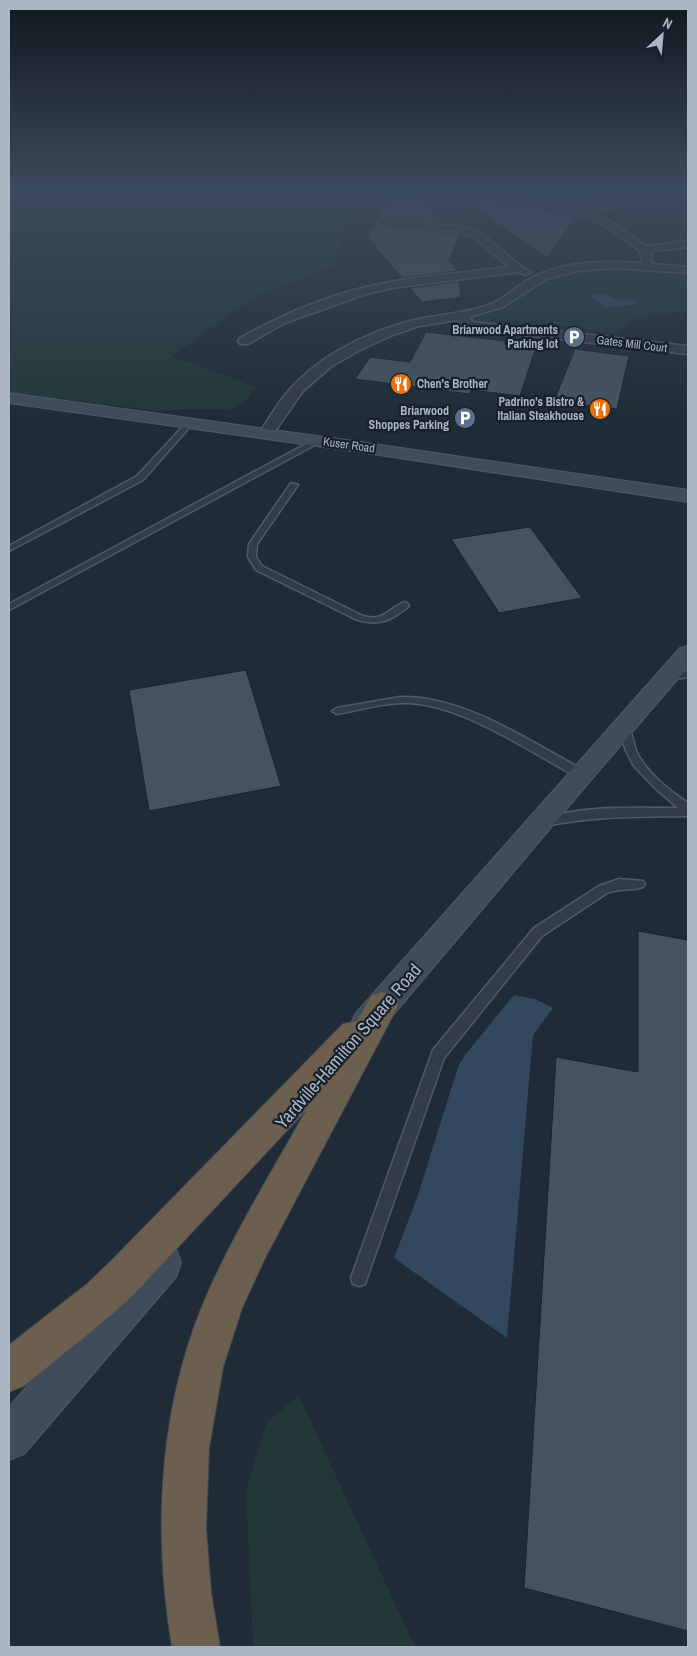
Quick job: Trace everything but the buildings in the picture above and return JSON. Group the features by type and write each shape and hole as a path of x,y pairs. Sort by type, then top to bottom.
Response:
{"highway":[{"path":"9,1371 94,1304 125,1276 376,1013"},
{"path":"196,1647 187,1592 183,1528 187,1448 202,1367 224,1302 248,1253 376,1013"}],"street":[{"path":"266,434 303,384 326,364 398,329 478,312 504,303 541,278 580,267"},
{"path":"660,267 688,270"},
{"path":"244,342 266,327 281,320 363,291 392,285 518,269 541,278"},
{"name":"Gates Mill Court","path":"459,315 470,325 688,350"},
{"name":"Kuser Road","path":"9,398 318,441 684,496"},
{"name":"Yardville-Hamilton Square Road","path":"9,1439 581,774 624,725 677,675 688,653"}],"lane":[{"path":"9,549 140,478 188,423"},
{"path":"9,608 318,441"},
{"path":"294,485 253,544 250,552 253,561 259,568 360,618 370,621 381,621 405,605"},
{"path":"337,711 407,700 426,701 445,706 477,719 581,774"},
{"path":"624,725 633,754 651,778 688,811"},
{"path":"538,824 577,815 688,811"},
{"path":"359,1278 438,1054 538,932 603,890 619,884 639,884"}],"green space":[{"path":"9,267 331,267 258,295 172,356 256,387 247,400 230,410 158,411 9,392"},
{"path":"595,267 652,268 688,272 688,311 635,319 615,334 560,325 494,319 487,322 472,319 472,315 500,308 517,300 533,285 550,276"},
{"path":"299,1396 415,1647 253,1647 246,1490 267,1421"}],"water":[{"path":"605,294 614,299 629,300 638,304 606,308 589,296"},
{"path":"514,995 535,999 553,1008 533,1035 507,1338 394,1258 418,1195 458,1067 465,1055"}],"place":[{"name":"Briarwood Apartments Parking lot","path":"574,337"},
{"name":"Chen's Brother","path":"401,384"},
{"name":"Padrino's Bistro & Italian Steakhouse","path":"600,409"},
{"name":"Briarwood Shoppes Parking","path":"465,418"}]}
